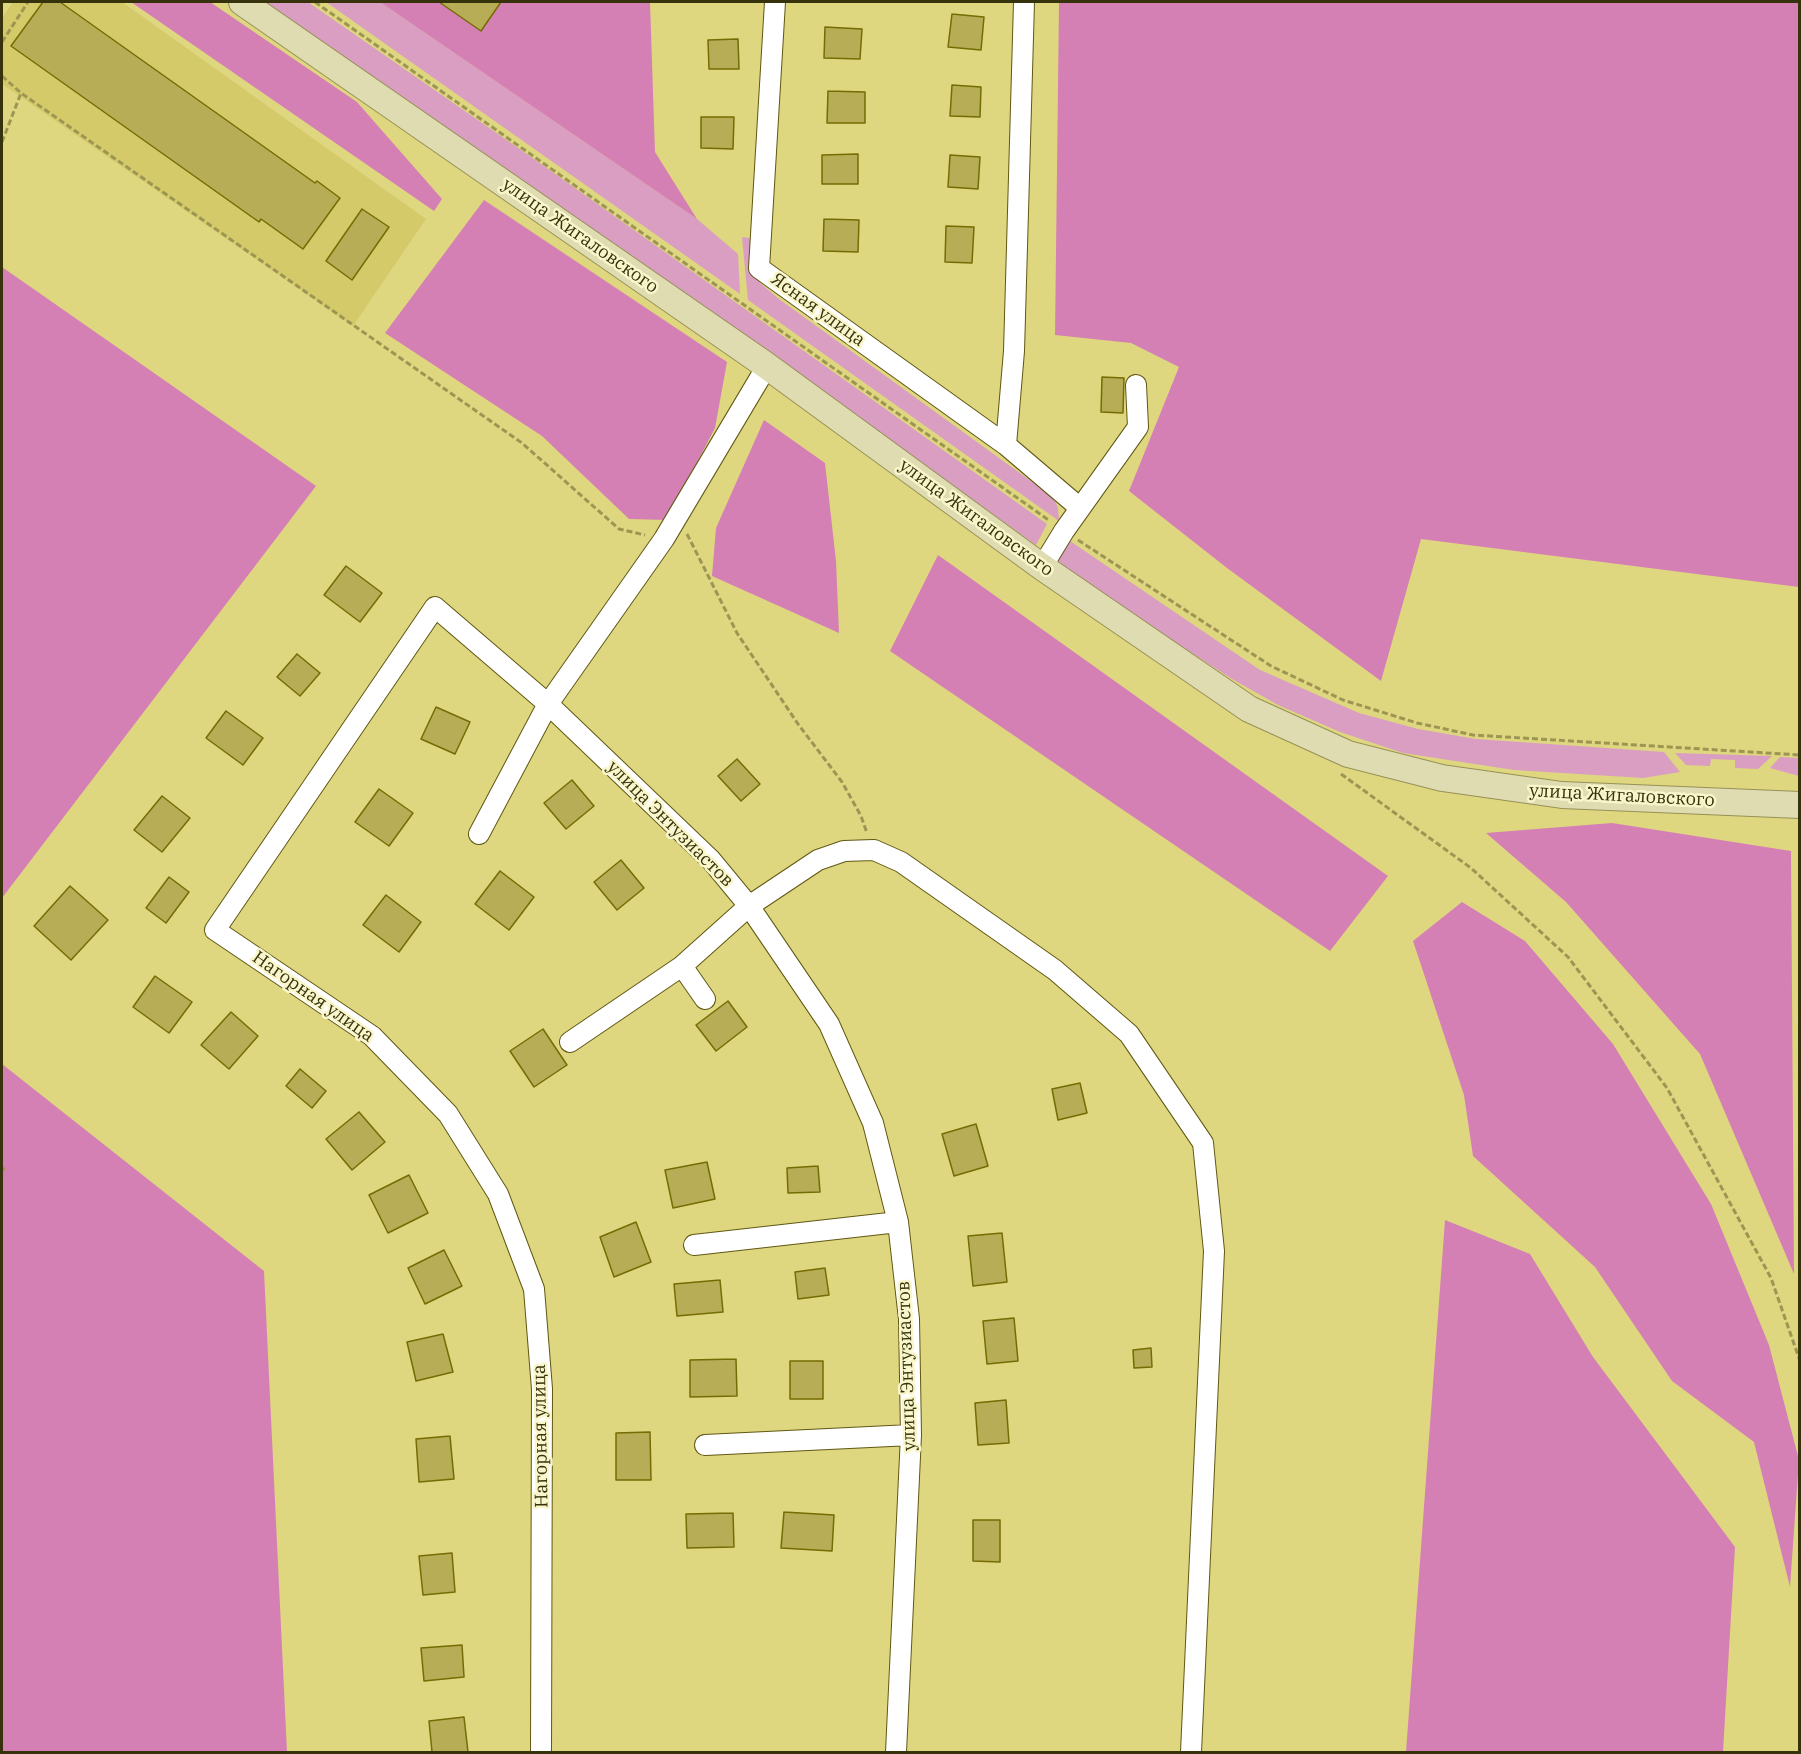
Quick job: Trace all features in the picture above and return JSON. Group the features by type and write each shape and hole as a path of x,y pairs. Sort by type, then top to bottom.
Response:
{"main road":[{"name":"улица Жигаловского","path":"242,2 767,366 1042,567 1249,709 1348,754 1442,778 1562,795 1800,805"}],"street":[{"name":"Ясная улица","path":"775,2 759,268 1006,445 1080,508"},
{"path":"1006,445 1014,351 1024,2"},
{"path":"479,834 548,704 664,539 767,366"},
{"path":"1042,567 1080,508 1138,427 1136,385"},
{"name":"Нагорная улица","path":"541,1752 542,1389 534,1289 498,1194 448,1114 372,1036 215,930 435,607 548,704"},
{"name":"улица Энтузиастов","path":"548,704 711,860 749,906 829,1024 873,1123 898,1222 909,1319 911,1435 896,1752"},
{"path":"570,1042 682,966 749,906 818,860 844,851 874,850 901,862 1055,970 1129,1034 1203,1143 1214,1251 1191,1752"},
{"path":"682,966 705,999"},
{"path":"694,1245 898,1222"},
{"path":"705,1445 911,1435"}],"path":[{"path":"2,42 28,2"},
{"path":"2,76 21,93 522,443 618,529 664,539"},
{"path":"2,142 21,93"},
{"path":"678,516 737,633 798,724 842,782 861,816 874,850"},
{"path":"1336,771 1471,868 1568,957 1667,1088 1771,1278 1800,1361"}],"shaded area":[{"path":"13,2 122,2 426,219 353,326 2,84 2,18"},
{"path":"131,2 210,2 357,102 442,199 434,211"},
{"path":"266,2 308,2 544,166 1047,524 1036,545 779,361"},
{"path":"326,2 380,2 697,219 738,254 740,294"},
{"path":"380,2 650,2 655,152 697,219"},
{"path":"1059,2 1799,2 1799,587 1421,539 1381,681 1227,568 1129,491 1179,367 1131,343 1055,335"},
{"path":"484,200 727,362 715,428 667,520 629,519 542,436 385,333"},
{"path":"742,237 755,239 754,270 760,283 1053,497 1058,508 1059,521 748,300"},
{"path":"2,267 316,486 2,898"},
{"path":"764,420 825,463 836,561 839,633 712,576 716,528"},
{"path":"1067,539 1260,670 1359,713 1418,729 1476,739 1664,752 1680,772 1643,778 1514,770 1403,753 1340,732 1278,705 1232,679 1058,567 1055,558"},
{"path":"938,555 1388,876 1330,951 890,651"},
{"path":"1675,753 1772,756 1758,769 1735,768 1735,760 1711,759 1710,766 1686,765"},
{"path":"1780,757 1799,758 1799,776 1770,768"},
{"path":"1612,823 1791,851 1794,1274 1700,1054 1566,902 1486,833"},
{"path":"1462,902 1525,941 1613,1044 1711,1204 1769,1345 1799,1460 1790,1587 1754,1442 1672,1381 1595,1267 1473,1156 1464,1095 1413,941"},
{"path":"2,1064 264,1271 287,1752 2,1752"},
{"path":"1445,1220 1530,1254 1593,1357 1735,1547 1723,1752 1406,1752"}],"building":[{"path":"43,2 60,2 315,183 317,181 340,198 303,249 261,219 259,222 11,46"},
{"path":"439,2 501,2 481,31"},
{"path":"952,14 984,17 981,50 948,47"},
{"path":"825,27 862,29 860,59 824,58"},
{"path":"738,39 739,69 709,69 708,40"},
{"path":"952,85 981,87 980,117 950,116"},
{"path":"828,91 865,92 865,123 827,123"},
{"path":"701,117 734,117 733,149 701,148"},
{"path":"858,154 858,184 822,184 822,155"},
{"path":"950,155 980,157 978,189 948,187"},
{"path":"362,209 389,227 352,280 326,261"},
{"path":"824,219 859,220 858,252 823,251"},
{"path":"946,226 974,227 972,263 945,262"},
{"path":"1102,377 1124,378 1123,413 1101,412"},
{"path":"346,566 382,593 360,622 324,595"},
{"path":"297,654 320,673 300,696 277,677"},
{"path":"436,707 470,722 455,754 421,739"},
{"path":"226,711 263,738 243,765 206,738"},
{"path":"737,759 760,784 741,801 718,776"},
{"path":"572,780 594,806 566,829 544,803"},
{"path":"379,789 413,813 389,846 355,822"},
{"path":"162,796 190,818 162,852 134,830"},
{"path":"621,860 644,888 617,910 594,882"},
{"path":"500,871 534,897 509,930 475,904"},
{"path":"169,877 189,892 166,923 146,908"},
{"path":"70,886 108,920 71,960 34,926"},
{"path":"386,895 421,922 399,952 363,925"},
{"path":"155,976 192,1002 169,1033 133,1007"},
{"path":"728,1001 747,1027 716,1051 696,1025"},
{"path":"231,1012 258,1036 229,1069 201,1045"},
{"path":"543,1029 567,1065 534,1087 510,1051"},
{"path":"300,1069 326,1091 312,1108 286,1086"},
{"path":"1080,1083 1087,1113 1058,1120 1052,1089"},
{"path":"359,1112 385,1142 352,1170 326,1139"},
{"path":"976,1124 988,1166 954,1176 942,1134"},
{"path":"707,1162 715,1199 673,1208 665,1170"},
{"path":"818,1166 820,1192 788,1193 787,1168"},
{"path":"409,1175 428,1213 388,1233 369,1195"},
{"path":"636,1222 651,1262 614,1277 600,1237"},
{"path":"1002,1233 1007,1282 973,1286 968,1236"},
{"path":"444,1250 462,1286 425,1304 408,1268"},
{"path":"825,1268 829,1295 798,1299 795,1272"},
{"path":"720,1280 723,1312 677,1316 674,1284"},
{"path":"1014,1318 1018,1361 987,1364 983,1321"},
{"path":"443,1334 453,1372 416,1381 407,1342"},
{"path":"1151,1348 1152,1367 1134,1368 1133,1350"},
{"path":"736,1359 737,1396 690,1397 690,1360"},
{"path":"790,1361 823,1361 823,1399 790,1399"},
{"path":"1006,1400 1009,1443 978,1445 975,1403"},
{"path":"650,1432 651,1480 616,1480 616,1433"},
{"path":"450,1436 454,1479 419,1482 416,1439"},
{"path":"784,1512 834,1515 832,1551 781,1548"},
{"path":"733,1513 734,1547 687,1548 686,1514"},
{"path":"973,1520 1000,1520 1000,1562 973,1561"},
{"path":"452,1553 455,1592 423,1595 419,1556"},
{"path":"462,1645 464,1677 424,1681 421,1648"},
{"path":"464,1717 468,1752 432,1752 429,1721"}]}
